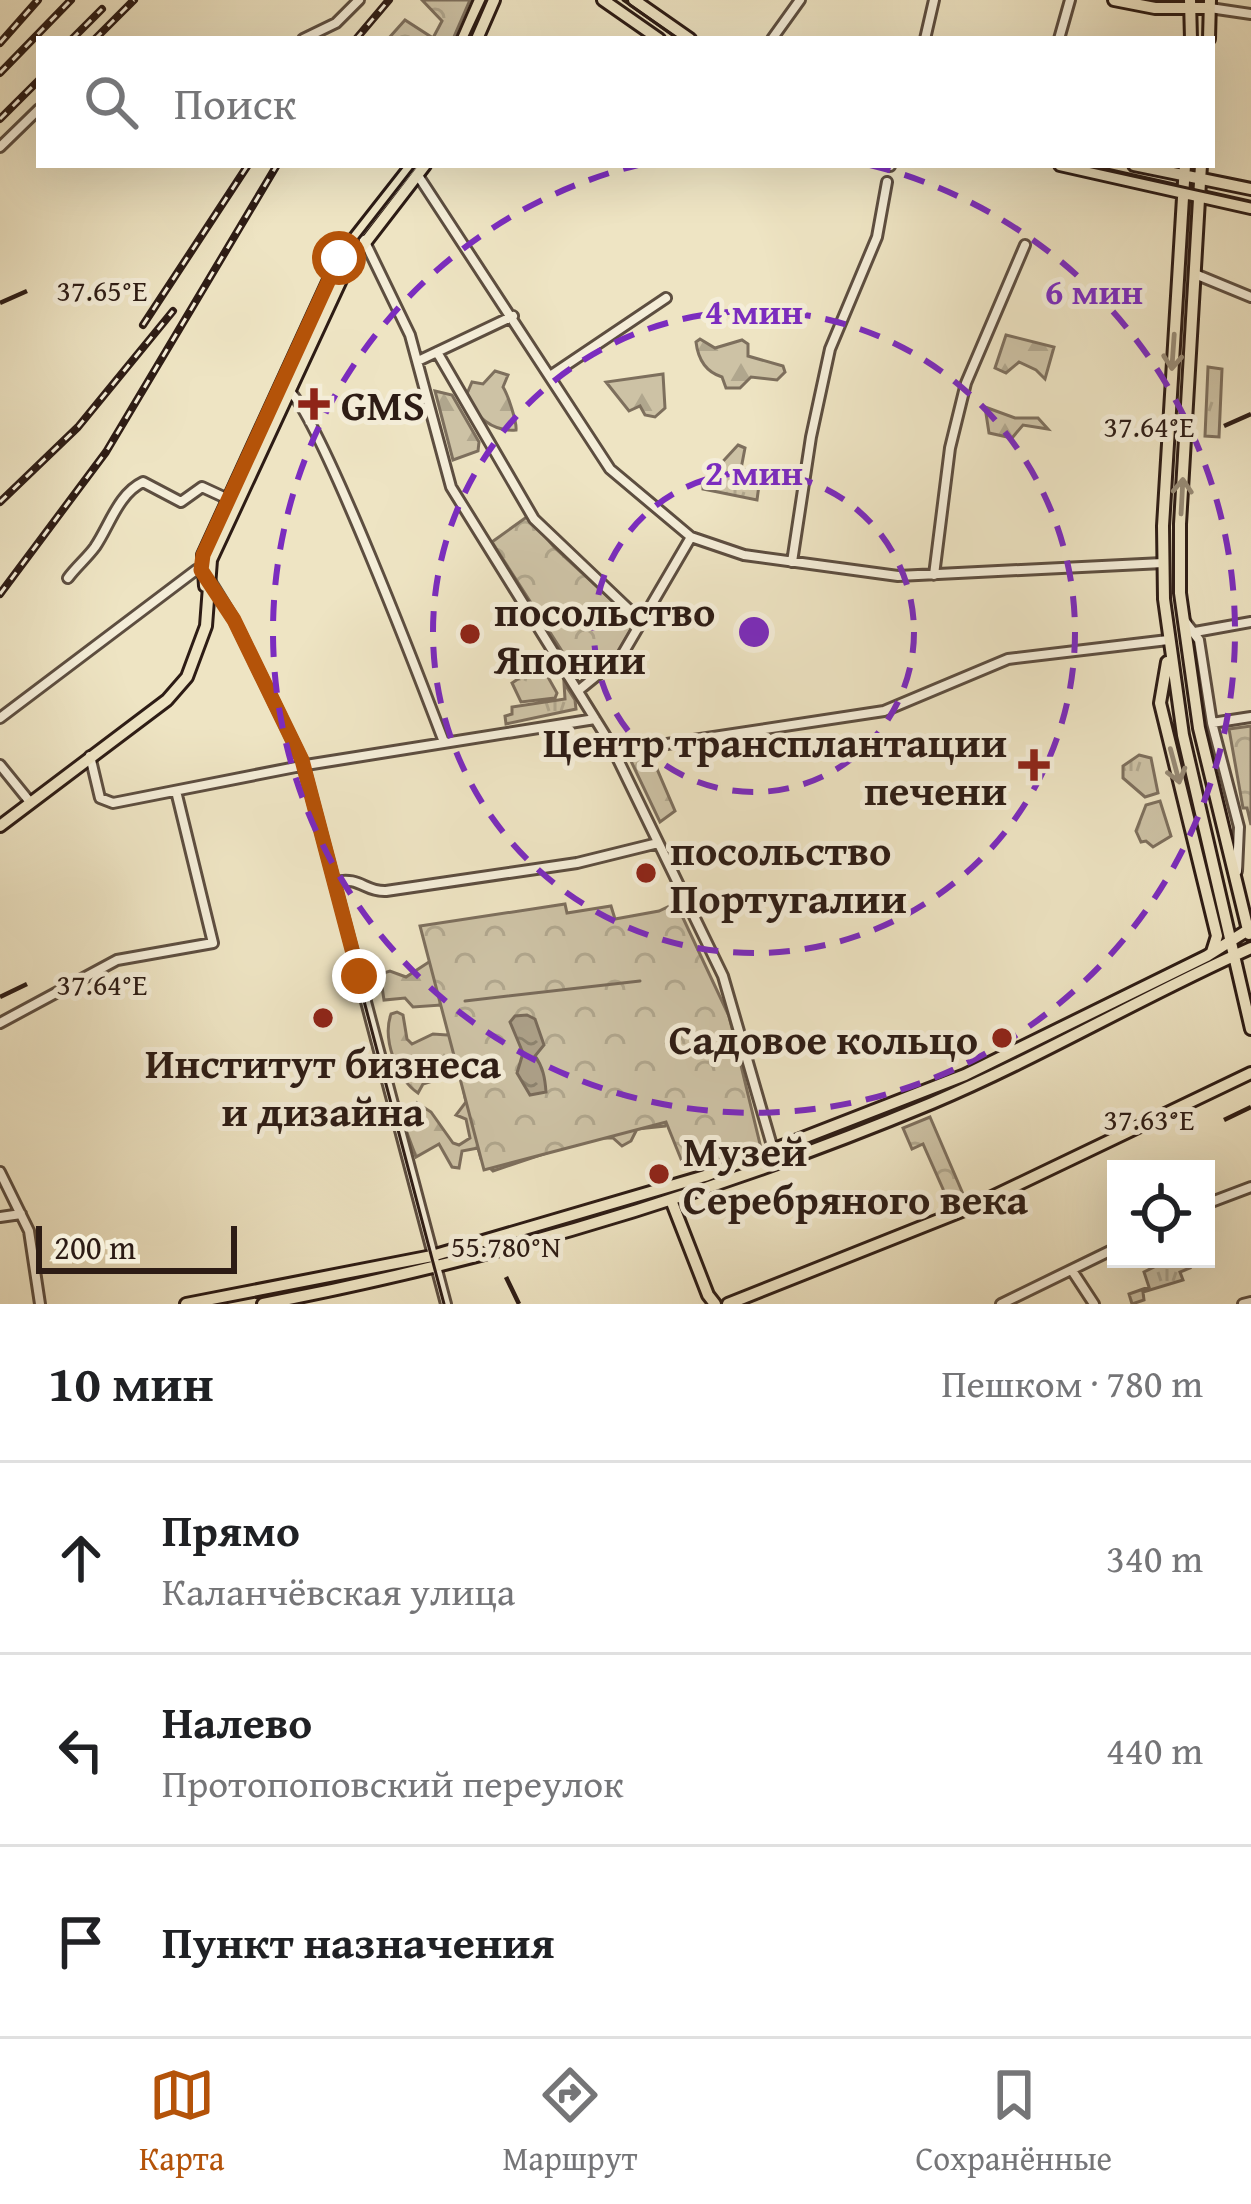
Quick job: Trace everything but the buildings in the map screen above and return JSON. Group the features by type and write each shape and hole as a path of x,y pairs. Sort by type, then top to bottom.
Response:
{"main road":[{"path":"465,36 480,0"},
{"path":"478,36 494,0"},
{"path":"603,0 655,36"},
{"path":"634,0 686,36"},
{"path":"1114,0 1155,8 1210,4 1209,36"},
{"path":"1190,4 1191,36"},
{"path":"362,236 410,168"},
{"path":"1074,168 1251,208"},
{"path":"1201,168 1180,524 1181,613 1190,633 1199,728 1250,937"},
{"path":"1251,190 1200,179 1184,170 1163,562 1168,646 1183,735 1251,1029"},
{"path":"206,575 339,258 422,171"},
{"path":"0,826 177,691 206,626 209,606 203,555 286,389"},
{"path":"1168,646 1160,703 1217,936 1207,956"},
{"path":"186,1304 435,1263 775,1156 942,1098 1250,937"},
{"path":"263,1304 671,1200 965,1075 1250,937"},
{"path":"1240,977 1243,969 1251,967"},
{"path":"703,1282 719,1298 733,1302 969,1208 1251,1073"},
{"path":"671,1200 715,1304"}],"street":[{"path":"309,36 336,23 359,0"},
{"path":"926,36 934,0"},
{"path":"1060,36 1070,0"},
{"path":"774,36 796,2"},
{"path":"1210,4 1251,14"},
{"path":"0,147 36,112"},
{"path":"422,171 610,469 691,537 745,554 879,574 1163,562"},
{"path":"792,562 830,349 879,227 887,182"},
{"path":"1180,226 1189,218 1198,227"},
{"path":"362,236 418,361 451,487 596,719 731,997 775,1156"},
{"path":"934,575 950,448 966,383 1024,245"},
{"path":"1195,274 1251,297"},
{"path":"550,376 666,298"},
{"path":"418,361 513,316"},
{"path":"436,352 534,519 641,621"},
{"path":"286,389 299,399 444,743"},
{"path":"68,578 139,484 181,502 202,488 228,499"},
{"path":"579,690 615,664 691,537"},
{"path":"0,718 181,581 206,575 239,630 304,766 446,1304"},
{"path":"1238,880 1239,827 1190,633 1251,622"},
{"path":"614,752 884,711 1008,658 1168,646"},
{"path":"1212,723 1251,718"},
{"path":"90,756 98,794 108,803 596,719"},
{"path":"0,765 30,802"},
{"path":"0,1023 117,960 213,943 176,791"},
{"path":"335,883 351,880 386,891 559,866 658,843"},
{"path":"1225,902 1230,909 1236,908 1242,898"},
{"path":"0,1172 29,1231 40,1304"},
{"path":"1215,1201 1251,1187"},
{"path":"0,1217 21,1214"},
{"path":"1001,1304 1107,1253"},
{"path":"1072,1272 1094,1304"}],"green space":[{"path":"422,0 470,0 454,36 434,36 442,21"},
{"path":"405,20 430,36 391,36"},
{"path":"1006,335 1054,347 1045,379 1019,362 1006,373 995,368"},
{"path":"700,339 715,348 742,340 748,344 748,356 783,366 785,372 777,380 751,377 740,388 726,388 722,377 701,359 696,342"},
{"path":"1208,367 1222,369 1219,437 1205,436"},
{"path":"495,371 508,375 503,387 516,430 485,421 466,396 472,382 483,384"},
{"path":"663,374 665,408 655,417 645,415 640,406 629,411 606,382"},
{"path":"435,391 452,395 479,442 478,451 453,460"},
{"path":"985,407 1015,418 1038,418 1048,429 1023,425 1012,438 989,433"},
{"path":"738,445 745,448 741,469 752,472 759,485 757,500 703,489 703,483"},
{"path":"528,516 554,547 635,622 615,658 585,679 578,676 492,542"},
{"path":"535,654 557,693 555,698 521,702 512,683 518,679 510,660 519,662"},
{"path":"564,683 576,709 506,724 505,716 512,714 512,707 565,699"},
{"path":"1251,726 1251,825 1247,808 1243,808 1229,729"},
{"path":"657,755 654,762 675,811 660,822 630,759"},
{"path":"1139,755 1151,758 1158,793 1145,797 1123,778 1123,766"},
{"path":"1160,801 1171,836 1153,847 1141,842 1136,831 1146,805"},
{"path":"676,903 729,1016 760,1144 685,1169 666,1122 484,1170 420,926 565,904 567,913 611,906 615,919"},
{"path":"432,960 673,1114 665,1126 637,1129 622,1146 613,1138 591,1138 493,1171 478,1148 462,1151 459,1168 452,1167 439,1144 416,1157 406,1130 417,1103 431,1112 453,1143 459,1145 470,1138 466,1119 456,1115 466,1102 458,1063 453,1072 442,1072 423,1084 418,1093 404,1078 390,1046 391,1014 397,1012 403,1015 412,1044 452,1031 441,1005 413,1007 405,998 384,1000 380,974 390,971 406,977"},
{"path":"930,1117 966,1201 951,1207 923,1144 912,1149 903,1128"},
{"path":"1190,1268 1180,1272 1183,1280 1143,1292 1144,1300 1132,1304 1129,1294 1149,1287 1144,1272"}],"water":[{"path":"515,1016 535,1019 544,1045 535,1056 546,1092 530,1095 517,1073 523,1053 510,1022"}],"waterway":[{"path":"465,1001 640,981"}],"tram line":[{"path":"469,36 486,0"},
{"path":"623,0 674,36"},
{"path":"414,168 342,260 203,567 302,766 444,1304"},
{"path":"1097,168 1251,202"}],"railway":[{"path":"0,43 38,0"},
{"path":"0,73 71,0"},
{"path":"98,36 134,0"},
{"path":"359,36 389,0"},
{"path":"75,36 102,9"},
{"path":"0,119 36,83"},
{"path":"143,325 246,168"},
{"path":"0,594 106,452 275,168"},
{"path":"0,502 78,427 173,311"}],"place":[{"name":"GMS","path":"314,404"},
{"name":"посольство Японии","path":"470,634"},
{"name":"Центр трансплантации печени","path":"1034,765"},
{"name":"посольство Португалии","path":"646,873"},
{"name":"Институт бизнеса и дизайна","path":"323,1018"},
{"name":"Садовое кольцо","path":"1002,1038"},
{"name":"Музей Серебряного века","path":"659,1174"}],"route":[{"path":"339,258 203,555 201,570 234,620 302,760 359,976"}]}
